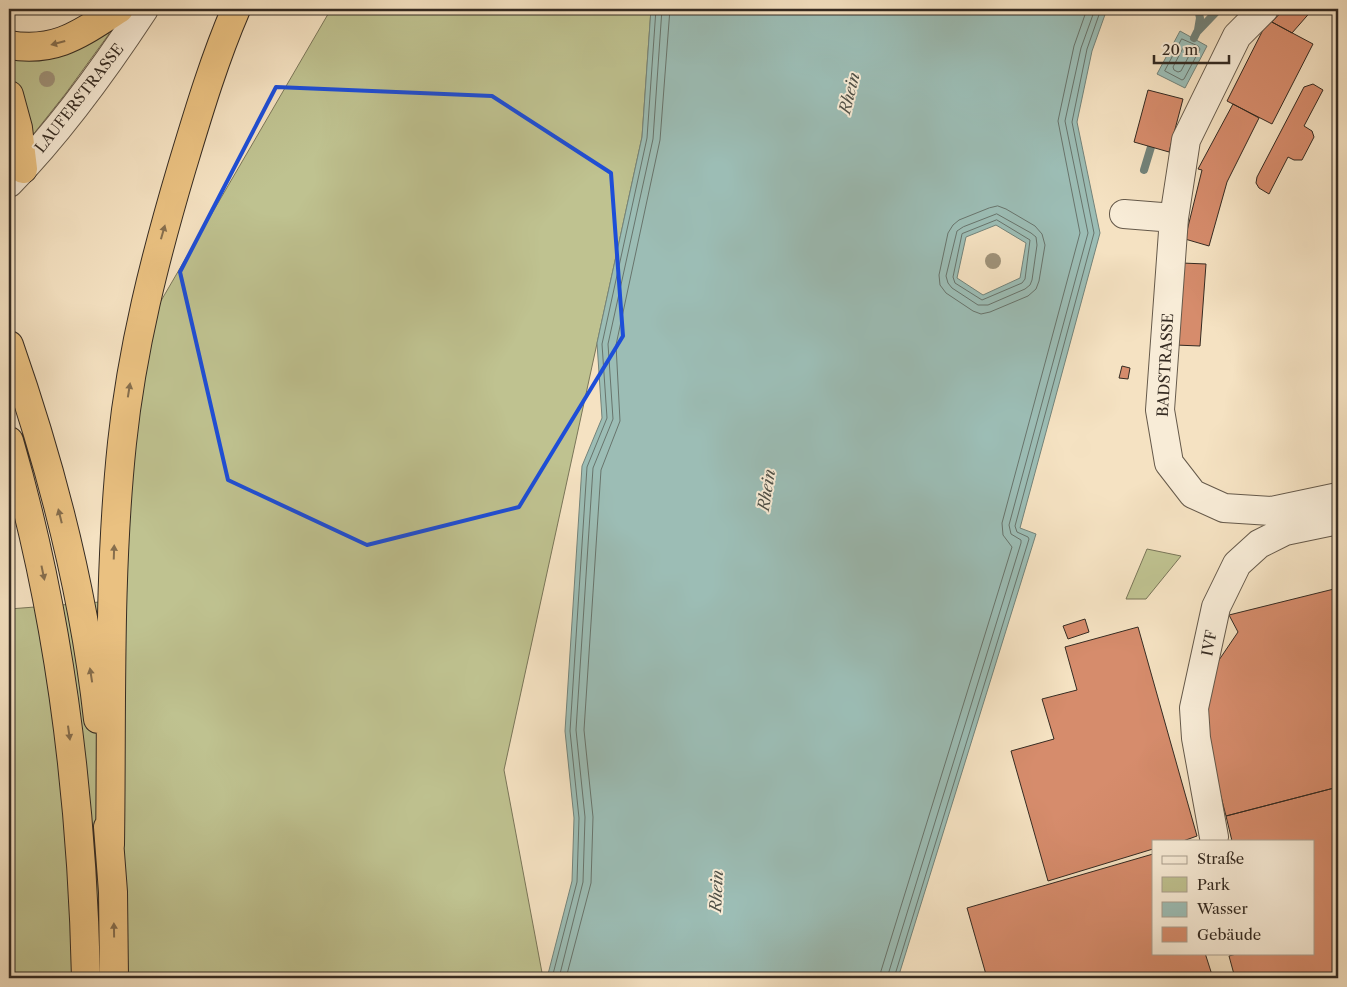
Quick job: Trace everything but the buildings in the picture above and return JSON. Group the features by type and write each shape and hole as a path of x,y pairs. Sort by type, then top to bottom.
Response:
{"highway":[{"path":"9,45 31,47 61,43 77,36 120,9"},
{"path":"110,845 115,532 127,404 137,342 156,256 211,76 236,9"},
{"path":"9,95 18,128 16,176"},
{"path":"9,345 23,384 60,516 75,583 97,712 110,845 113,892 114,978"},
{"path":"9,441 40,562 65,701 79,831 86,978"}],"street":[{"name":"LAUFERSTRASSE","path":"16,176 93,83 144,9"},
{"name":"BADSTRASSE","path":"1264,9 1237,36 1186,140 1174,218 1160,410 1169,464 1193,494 1224,508 1270,511 1338,497"},
{"path":"1124,214 1174,218"},
{"name":"IVF","path":"1214,837 1196,738 1194,708 1216,607 1237,564 1259,544 1285,531 1338,520"}],"highlighted area":[{"path":"276,87 492,96 611,173 623,336 519,507 367,545 228,480 180,272"}],"green space":[{"path":"331,9 651,9 642,137 504,770 543,978 9,978 9,609 113,601 137,342"},
{"path":"108,30 109,34 32,136 9,73 9,54"},
{"path":"1147,549 1181,556 1146,599 1126,599"}],"water":[{"name":"Rhein","path":"651,9 1107,9 1092,51 1077,122 1100,233 1020,528 1036,534 898,978 547,978 572,881 574,818 565,731 582,466 602,418 597,343 642,137","holes":["996,225 1026,243 1020,278 983,295 957,278 966,237"]},
{"path":"1180,31 1207,46 1185,88 1157,74"}],"waterway":[{"path":"1198,9 1200,18 1198,30"},
{"path":"1194,38 1197,32 1219,9"},
{"path":"1144,170 1151,147"}]}
